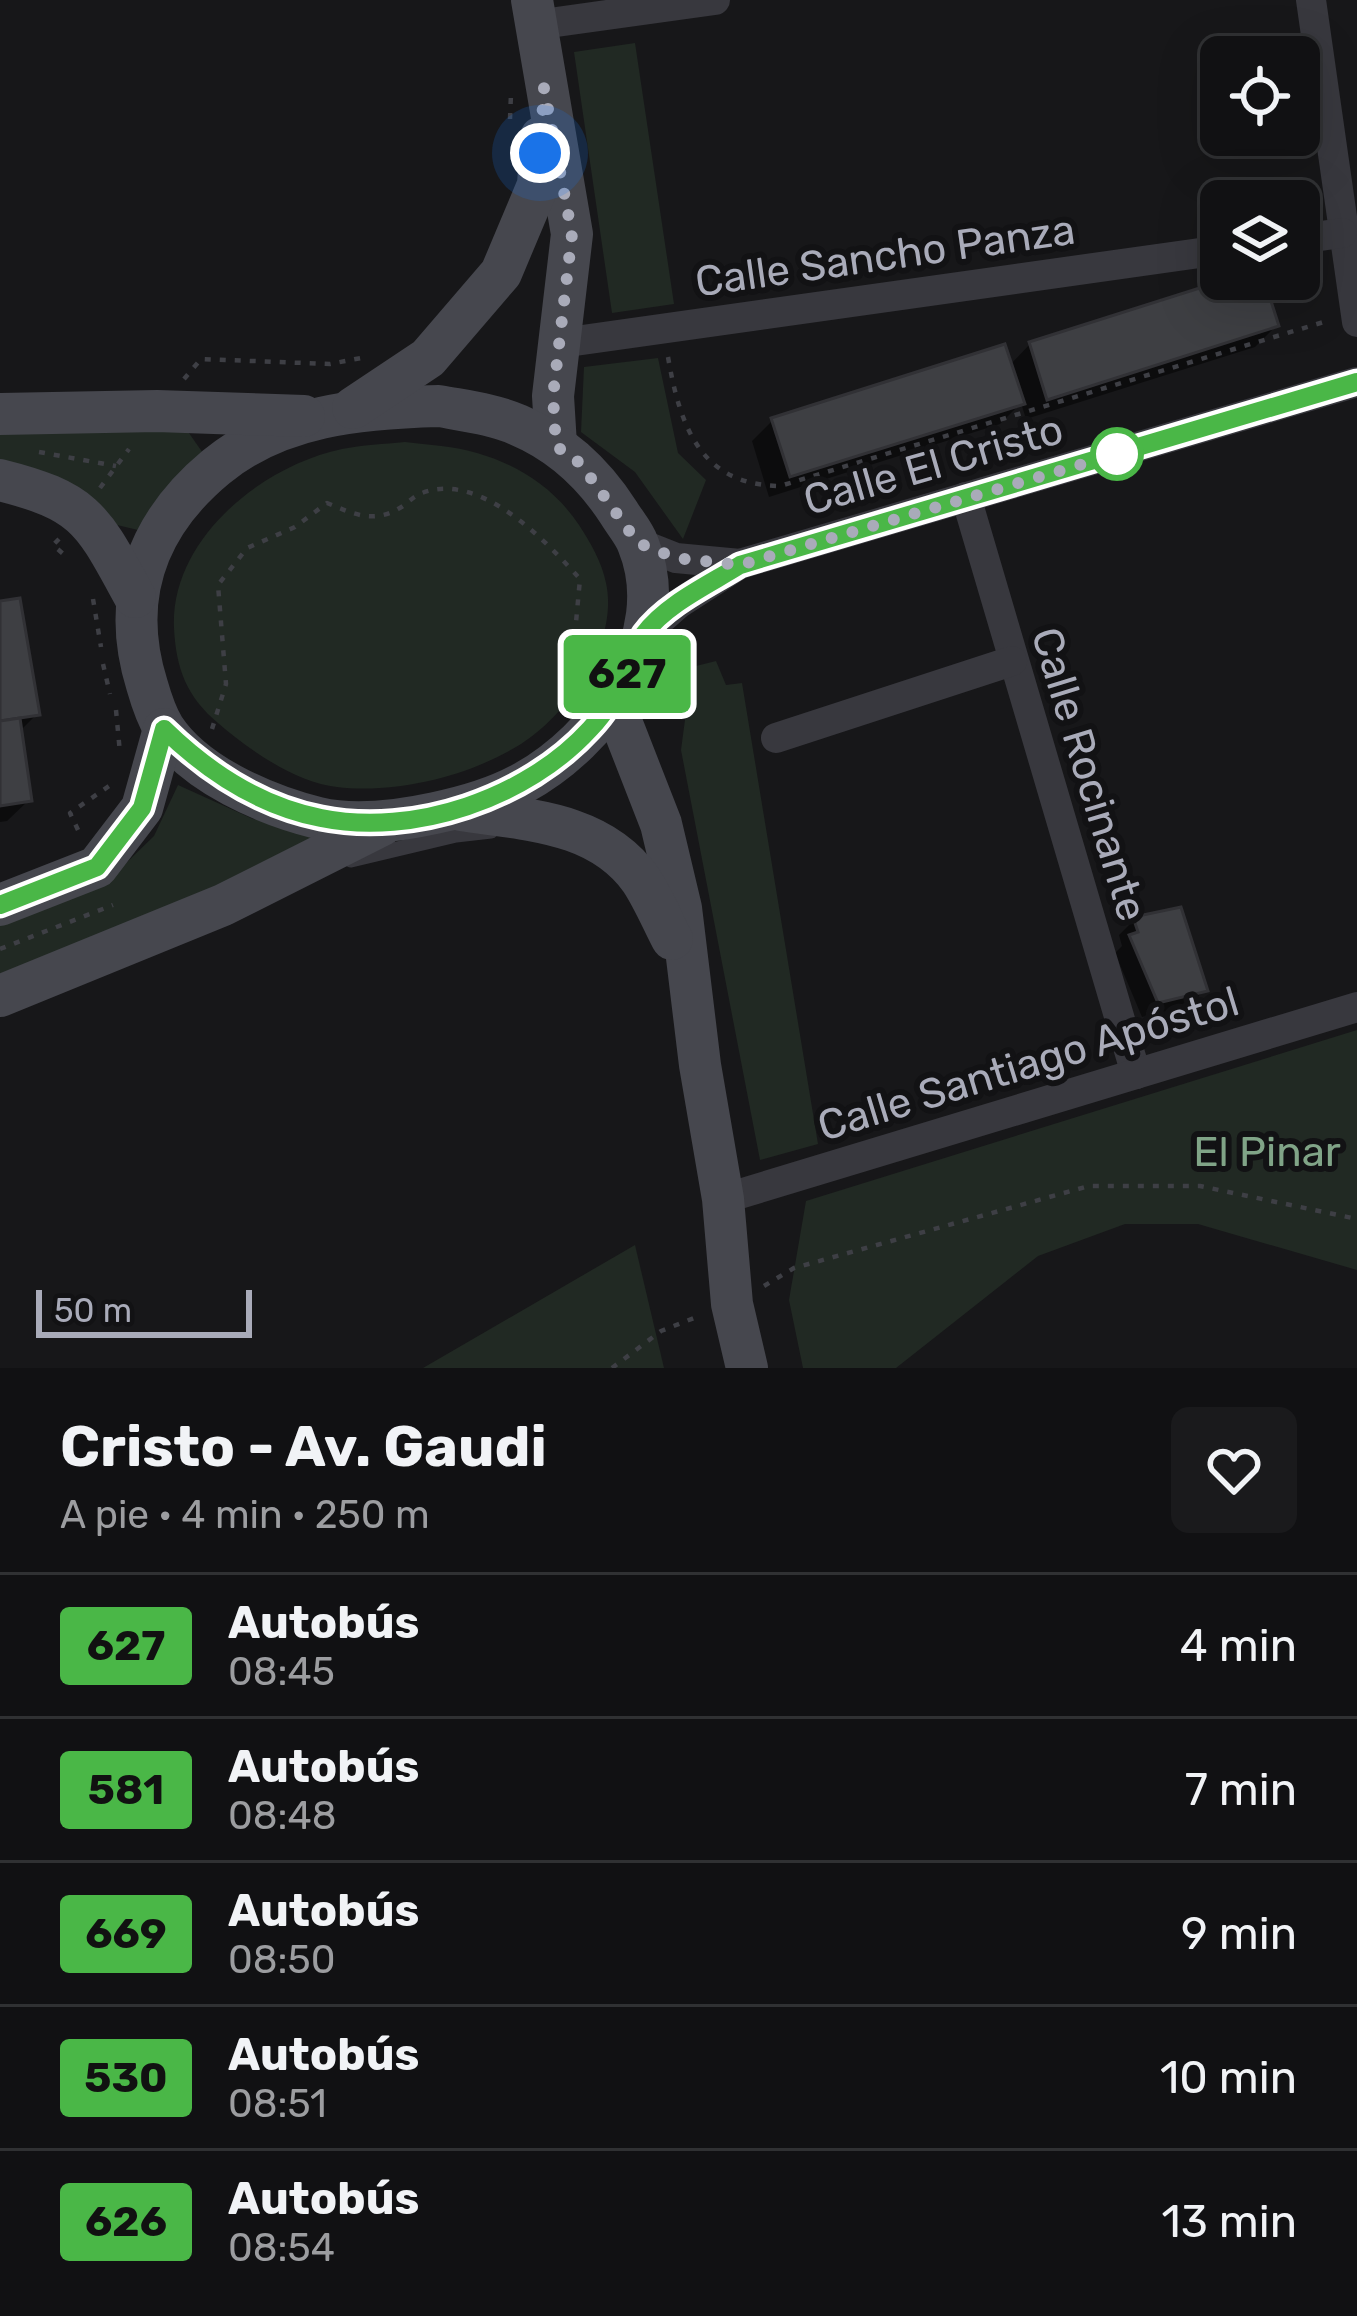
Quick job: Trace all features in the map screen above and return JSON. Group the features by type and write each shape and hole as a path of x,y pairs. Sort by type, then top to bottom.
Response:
{"street":[{"path":"556,446 553,396 572,234 534,13 715,0"},
{"path":"1311,0 1356,317"},
{"path":"135,597 82,512 49,492 8,448 157,411 333,414 439,406 518,425 556,446 580,463 638,543 650,606 626,640 613,701 559,758 522,784 453,809 392,820 321,818 271,802 218,776 164,729 142,672 136,640 135,597 149,552 166,523 217,466 270,435 333,414 428,358 501,274 538,185 544,88"},
{"path":"1320,236 1342,233"},
{"name":"Calle Sancho Panza","path":"561,343 1200,253"},
{"name":"Calle El Cristo","path":"626,640 740,565 1357,382"},
{"name":"Calle Rocinante","path":"966,497 1136,1074"},
{"name":"Calle El Cristo","path":"638,543 676,558 740,565"},
{"path":"776,738 1012,661"},
{"path":"613,701 661,824 682,908 723,1199 732,1304 747,1368"},
{"path":"0,905 97,867 142,808 164,729"},
{"path":"453,809 560,825 605,844 640,879 689,971"},
{"path":"0,996 223,905 392,820"},
{"name":"Calle Santiago Apóstol","path":"723,1199 1357,1007"}],"lane":[{"path":"223,905 362,856 456,835 560,825"}],"path":[{"path":"663,328 674,394 695,445 718,469 736,479 756,486 780,486 1356,317"},
{"path":"8,448 116,466"},
{"path":"209,740 226,684 218,585 247,548 295,527 326,503 367,519 394,512 421,493 450,489 492,502 541,536 580,579 574,644 602,661 626,640"},
{"path":"0,949 113,904"},
{"path":"612,1368 661,1331 732,1304 794,1268 1089,1186 1200,1186 1357,1219"}],"green space":[{"path":"635,43 674,304 612,313 574,52"},
{"path":"658,358 678,453 706,480 683,539 635,472 581,432 584,367"},
{"path":"184,426 205,456 138,530 117,525 0,463 0,427"},
{"path":"405,442 492,458 535,480 559,500 602,567 608,606 605,629 572,695 539,731 501,755 456,774 408,785 321,784 258,754 198,703 177,656 177,596 187,565 204,537 252,490 311,458"},
{"path":"716,661 726,685 742,683 818,1144 760,1160 681,750 692,667"},
{"path":"178,785 253,819 346,838 0,974 0,915 122,867 154,836"},
{"name":"El Pinar","path":"1357,1030 1357,1270 1198,1224 1125,1224 1038,1256 896,1368 803,1368 789,1300 806,1201"},
{"path":"635,1245 664,1368 423,1368"}],"building":[{"path":"1200,288 1200,300 1271,300 1279,326 1047,400 1029,342"},
{"path":"1005,344 1025,404 790,477 771,418"},
{"path":"20,598 40,715 0,721 0,601"},
{"path":"20,718 32,801 0,806 0,721"},
{"path":"1181,907 1208,991 1158,1003 1129,935 1138,932 1133,917"}],"bus line":[{"name":"627","path":"0,905 97,867 142,808 164,729 218,776 271,802 321,818 392,820 453,809 522,784 559,758 613,701 644,634 678,604 740,565 1357,382"}],"route":[{"path":"540,153 544,88 572,234 553,396 556,446 580,463 638,543 676,558 740,565 1117,454"}]}
